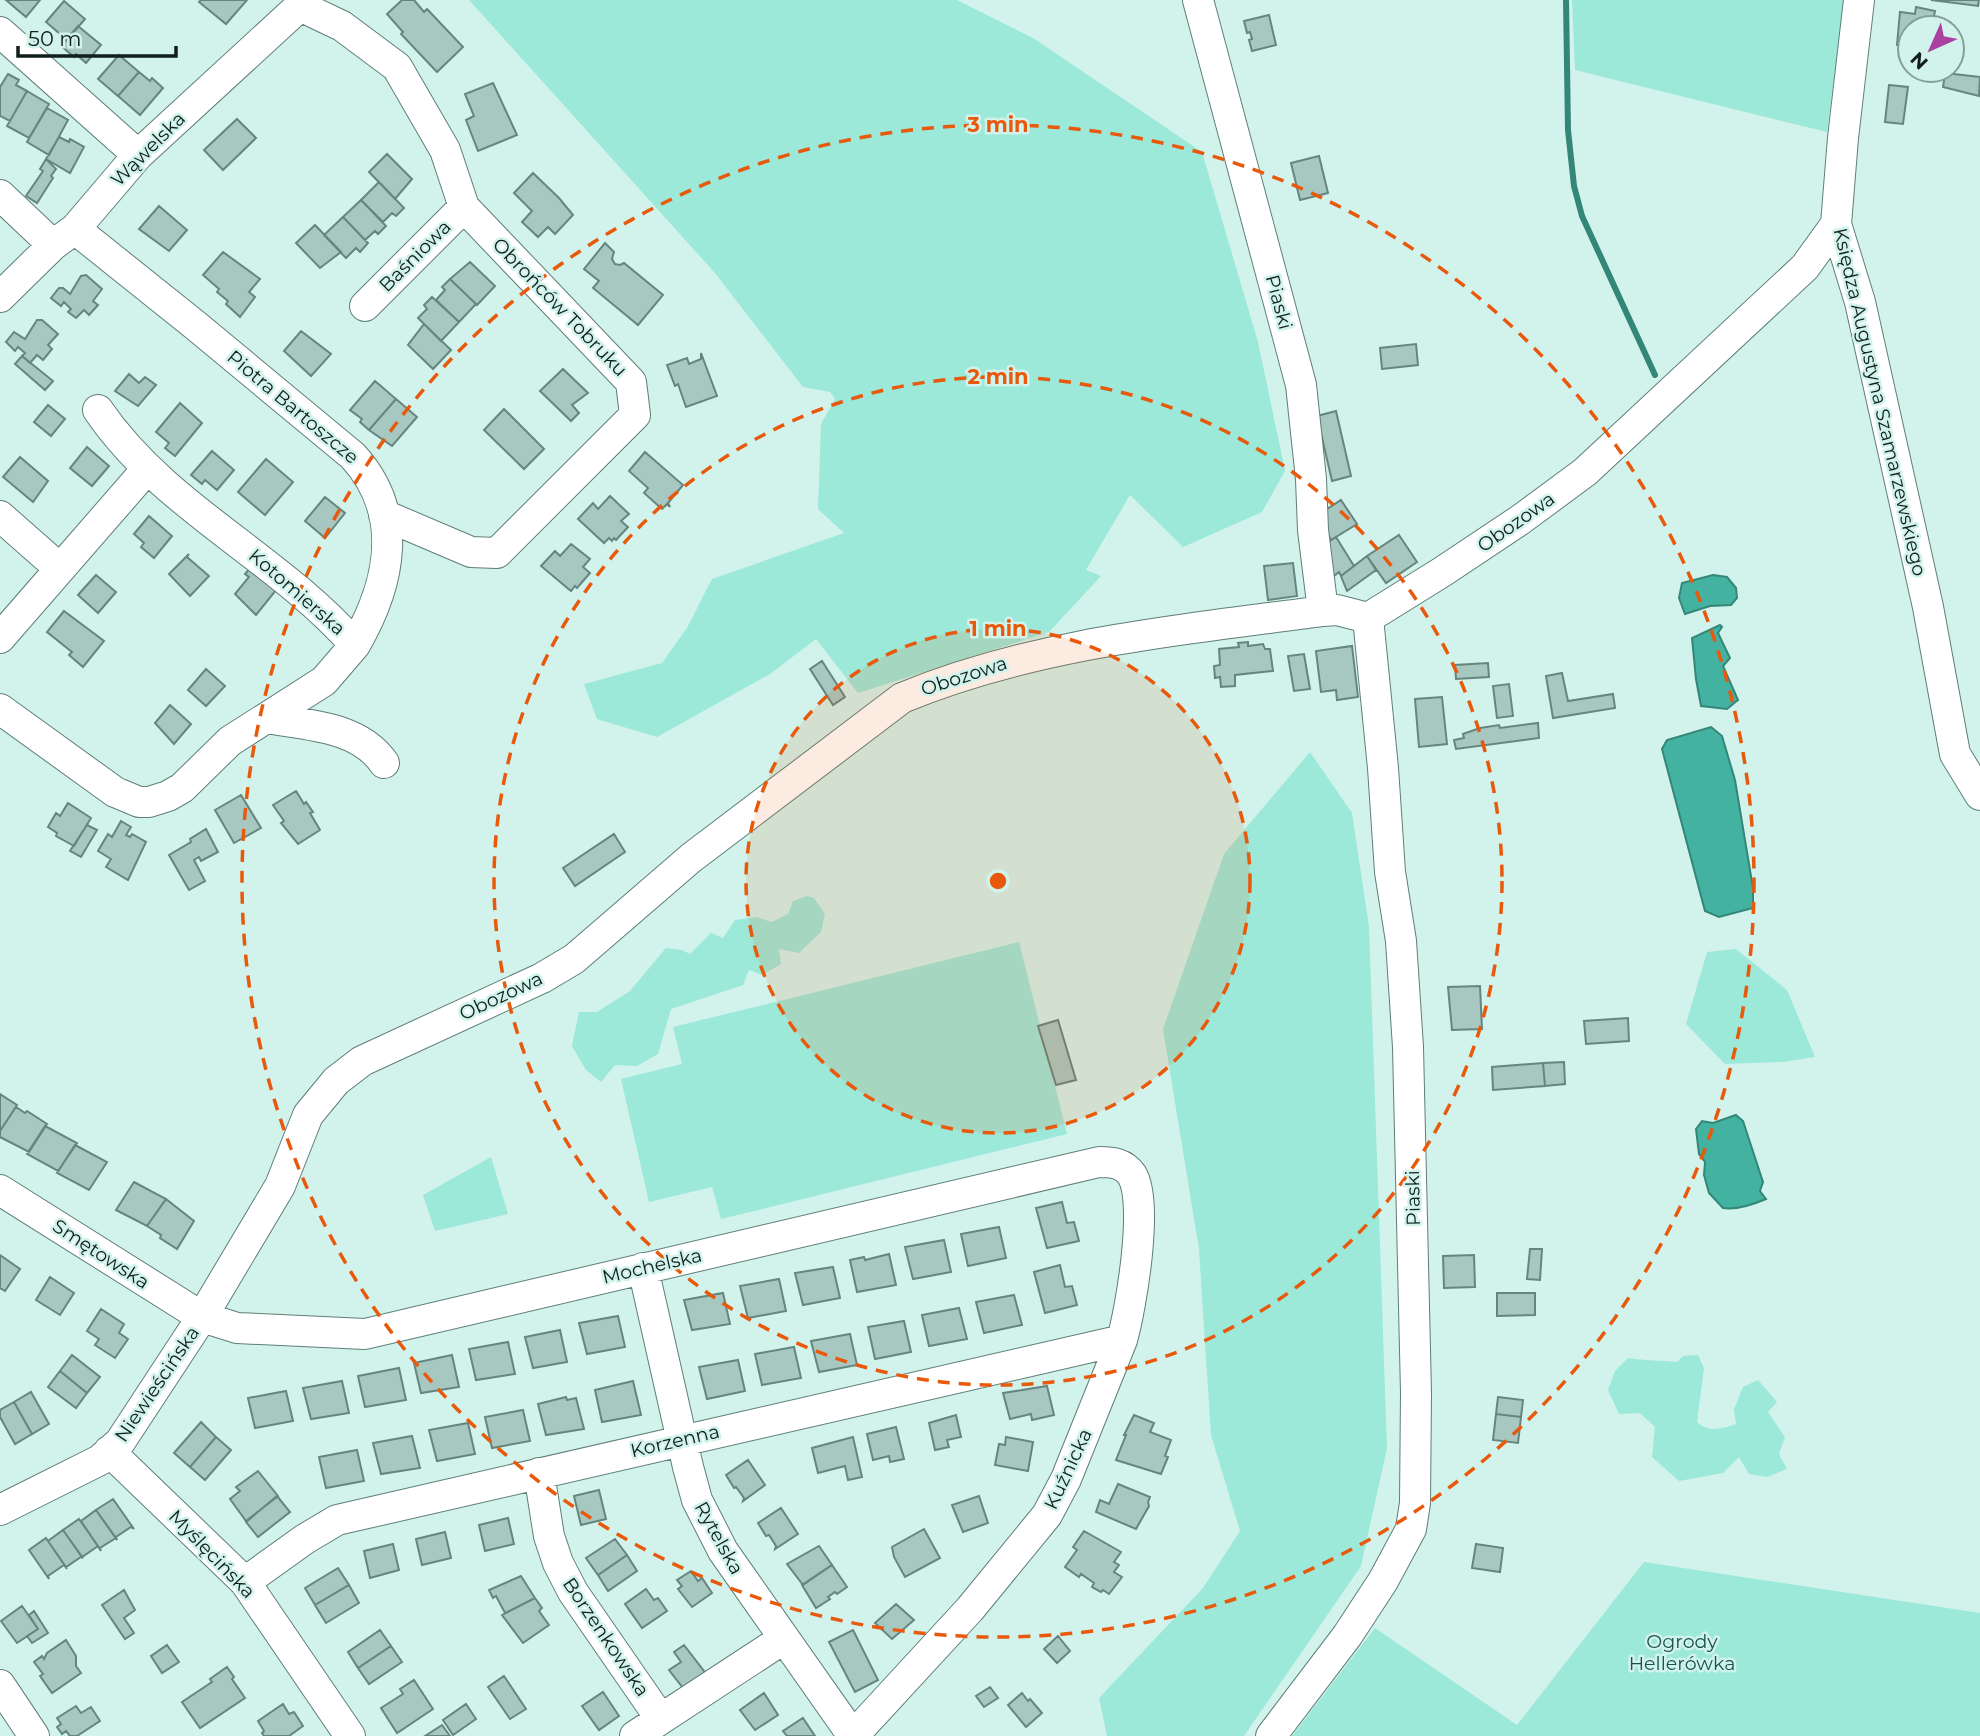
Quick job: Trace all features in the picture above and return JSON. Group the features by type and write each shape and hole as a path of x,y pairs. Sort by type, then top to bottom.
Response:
{"street":[{"name":"Piaski","path":"1198,0 1301,385 1311,479 1313,530 1323,611"},
{"name":"Księdza Augustyna Szamarzewskiego","path":"1859,0 1836,224 1866,325 1928,607 1955,754 1980,794"},
{"name":"Wąwelska","path":"0,297 64,237 138,155 299,3"},
{"name":"Obrońców Tobruku","path":"299,3 342,26 397,68 445,150 464,207 631,382 635,415 497,553 471,552 384,515"},
{"path":"0,32 138,155"},
{"name":"Piotra Bartoszcze","path":"0,195 195,325 354,456 368,472 381,500 388,553 386,570 371,618 355,645"},
{"name":"Baśniowa","path":"365,306 464,207"},
{"name":"Obozowa","path":"202,1317 280,1186 308,1115 336,1080 383,1050 542,978 574,960 691,858 902,698 936,683 1025,657 1187,629 1337,610 1368,618 1454,565 1585,472 1805,267 1836,224"},
{"name":"Kotomierska","path":"0,709 115,792 139,802 159,800 182,788 230,741 324,681 355,645 335,622 272,568 195,510 147,469 117,438 98,410"},
{"path":"0,638 147,469"},
{"path":"0,516 59,568"},
{"name":"Piaski","path":"1271,1736 1347,1636 1383,1581 1410,1529 1416,1489 1408,1046 1401,941 1391,873 1368,618"},
{"path":"266,718 344,733 361,740 378,754 384,763"},
{"name":"Kuźnicka","path":"853,1736 970,1609 1048,1515 1066,1479 1122,1340 1129,1317 1137,1254 1136,1183 1124,1167 1112,1161 1099,1162"},
{"name":"Mochelska","path":"202,1317 237,1328 365,1334 1099,1162"},
{"name":"Smętowska","path":"0,1189 202,1317"},
{"name":"Rytelska","path":"643,1268 697,1500 723,1551 853,1736"},
{"name":"Niewieścińska","path":"0,1510 100,1460 120,1442 202,1317"},
{"name":"Korzenna","path":"245,1583 305,1539 337,1520 1122,1340"},
{"name":"Myślęcińska","path":"109,1451 245,1583 349,1736"},
{"name":"Borzenkowska","path":"539,1473 549,1536 558,1563 573,1592 660,1718"},
{"path":"635,1736 783,1639"},
{"path":"0,1685 34,1736"}],"green space":[{"path":"469,0 957,0 1033,38 1202,152 1258,342 1285,471 1262,512 1183,547 1130,495 1086,570 1101,576 1049,632 858,693 816,639 770,674 657,737 597,719 584,684 662,663 687,628 712,579 844,533 818,509 821,424 835,399 830,392 803,387 715,273"},
{"path":"1572,0 1844,0 1827,132 1575,70"},
{"path":"1310,752 1352,813 1369,927 1387,1448 1361,1566 1244,1736 1107,1736 1099,1698 1203,1588 1240,1531 1211,1435 1199,1249 1163,1029 1224,854"},
{"path":"806,896 814,898 825,914 821,932 799,953 779,949 781,964 762,975 749,970 743,985 671,1009 658,1054 637,1066 615,1065 601,1082 586,1070 572,1046 579,1012 597,1012 630,991 666,948 690,954 711,933 723,938 735,920 756,917 772,922 788,914 793,901"},
{"path":"1019,942 1067,1134 721,1219 712,1187 649,1202 621,1079 682,1064 673,1027"},
{"path":"1736,949 1787,990 1815,1057 1783,1062 1725,1064 1686,1024 1707,952"},
{"path":"491,1157 508,1214 435,1231 423,1195"},
{"path":"1698,1355 1704,1368 1697,1422 1711,1429 1736,1424 1734,1409 1743,1387 1758,1380 1777,1402 1768,1412 1785,1437 1779,1454 1787,1469 1767,1477 1749,1474 1739,1457 1723,1473 1679,1481 1652,1457 1655,1427 1640,1413 1619,1414 1608,1390 1615,1371 1628,1358 1677,1362 1683,1356"},
{"name":"Ogrody Hellerówka","path":"1644,1562 1980,1613 1980,1736 1292,1736 1375,1628 1517,1725"}],"shaded area":[{"path":"1713,575 1727,577 1736,588 1737,598 1731,605 1710,606 1685,614 1679,598 1682,583"},
{"path":"1720,625 1722,627 1718,633 1730,658 1723,666 1738,700 1727,709 1701,706 1692,638"},
{"path":"1711,727 1722,736 1735,780 1753,888 1753,908 1719,917 1705,911 1662,749 1667,740"},
{"path":"1736,1115 1743,1121 1763,1182 1760,1191 1766,1199 1744,1206 1723,1208 1709,1193 1704,1175 1705,1162 1699,1154 1696,1129 1702,1121 1713,1123"}],"building":[{"path":"6,0 40,0 26,17"},
{"path":"247,0 226,24 199,2"},
{"path":"402,0 414,0 424,12 427,9 463,47 437,72 401,34 403,32 387,14"},
{"path":"1931,0 1979,0 1978,6"},
{"path":"64,1 85,19 67,40 46,22"},
{"path":"1916,7 1935,11 1934,14 1915,14"},
{"path":"1269,15 1276,45 1252,51 1249,40 1252,39 1250,32 1247,33 1244,21"},
{"path":"78,26 101,45 86,63 61,46"},
{"path":"119,55 139,72 118,96 98,79"},
{"path":"139,72 150,81 152,78 163,88 140,115 118,96"},
{"path":"8,74 19,80 16,85 27,91 10,121 0,116 0,87"},
{"path":"1966,75 1980,77 1979,96 1943,87 1943,84 1966,84"},
{"path":"493,83 517,135 478,151 466,120 474,116 465,94"},
{"path":"1889,85 1908,87 1903,124 1885,122"},
{"path":"27,91 49,104 29,138 7,126"},
{"path":"47,108 68,120 49,155 27,142"},
{"path":"237,119 256,138 223,170 204,150"},
{"path":"59,137 69,142 70,139 84,147 70,173 46,159"},
{"path":"387,154 412,179 395,199 369,172"},
{"path":"1319,156 1328,193 1300,200 1291,163"},
{"path":"46,159 56,169 37,203 26,196 43,171 40,169"},
{"path":"533,173 573,215 555,234 548,227 538,237 522,222 532,211 514,193"},
{"path":"379,182 404,208 396,216 392,213 383,222 361,200"},
{"path":"361,200 386,226 378,234 375,231 365,240 343,217"},
{"path":"159,206 187,230 169,251 139,229"},
{"path":"343,217 368,243 360,252 356,248 346,258 324,235"},
{"path":"315,225 341,252 320,268 296,243"},
{"path":"605,243 614,252 612,259 615,264 624,263 663,295 638,325 593,288 599,281 584,269"},
{"path":"223,252 260,279 249,292 255,297 240,317 217,292 219,289 203,275"},
{"path":"470,262 495,286 477,305 450,279"},
{"path":"86,275 102,289 93,301 98,305 89,315 84,310 76,318 68,312 71,309 64,302 61,306 51,298 59,288 70,294 81,276"},
{"path":"450,279 476,304 459,322 436,300 445,290 442,287"},
{"path":"432,297 459,322 441,341 418,318 427,309 424,305"},
{"path":"37,320 42,320 58,334 48,345 52,349 43,360 37,355 30,363 22,356 25,353 18,347 15,351 6,342 14,332 25,339"},
{"path":"424,324 451,350 433,369 408,345"},
{"path":"301,331 331,354 311,376 284,351"},
{"path":"1416,344 1418,365 1382,369 1380,348"},
{"path":"701,353 717,396 686,407 678,384 675,386 667,365 687,358 689,364 701,359"},
{"path":"22,356 53,381 45,390 15,364"},
{"path":"563,369 588,393 572,405 579,413 571,421 540,391"},
{"path":"129,374 139,383 145,377 156,385 138,406 115,391"},
{"path":"375,381 396,399 369,430 360,422 362,419 350,410"},
{"path":"396,399 417,417 392,446 369,430"},
{"path":"180,403 202,423 175,456 165,448 169,443 156,432"},
{"path":"48,405 65,419 51,436 34,422"},
{"path":"504,409 544,449 524,469 484,430"},
{"path":"1336,411 1351,476 1332,481 1317,416"},
{"path":"87,447 109,466 92,486 70,468"},
{"path":"212,451 234,470 217,490 205,480 202,484 191,475"},
{"path":"645,452 683,485 668,503 670,507 667,504 662,509 644,493 648,488 629,471"},
{"path":"20,457 48,481 33,502 3,477"},
{"path":"266,459 293,482 265,515 238,492"},
{"path":"610,496 629,514 621,521 628,527 616,540 609,538 604,543 578,519 593,503 598,509"},
{"path":"325,497 345,513 325,538 305,521"},
{"path":"1341,500 1357,524 1331,540 1321,513"},
{"path":"149,516 172,536 154,558 141,547 144,543 134,534"},
{"path":"1399,535 1417,562 1386,583 1367,556"},
{"path":"1336,537 1354,566 1341,576 1339,572 1334,576 1324,545"},
{"path":"571,544 590,559 583,567 590,573 571,591 541,566 555,551 560,556"},
{"path":"189,554 187,557 209,576 190,596 169,574"},
{"path":"1367,556 1376,570 1347,591 1341,576"},
{"path":"255,562 281,584 256,615 235,594 249,577 245,574"},
{"path":"1293,563 1297,596 1268,600 1264,566"},
{"path":"96,575 116,592 98,613 78,595"},
{"path":"64,611 104,641 83,667 69,655 72,652 47,632"},
{"path":"1248,642 1248,646 1263,644 1265,649 1270,649 1273,671 1235,675 1235,686 1221,687 1220,677 1215,678 1214,666 1220,665 1219,649 1239,647 1238,643"},
{"path":"1352,646 1358,697 1337,700 1336,690 1321,692 1316,651"},
{"path":"1304,654 1310,689 1294,691 1288,656"},
{"path":"822,661 845,697 833,705 810,669"},
{"path":"1488,663 1489,677 1456,679 1455,665"},
{"path":"206,669 225,686 206,706 188,690"},
{"path":"1562,673 1568,701 1613,694 1615,708 1553,718 1546,676"},
{"path":"1509,684 1513,716 1497,718 1493,686"},
{"path":"1442,697 1447,744 1419,747 1415,699"},
{"path":"170,705 191,724 174,744 155,723"},
{"path":"1538,723 1539,738 1456,749 1454,740 1464,738 1463,734 1480,728"},
{"path":"296,791 313,812 310,813 320,830 298,844 281,823 284,821 273,805"},
{"path":"241,795 261,828 234,843 215,810"},
{"path":"68,803 91,818 74,846 56,836 57,833 48,827 56,813 60,816"},
{"path":"121,821 131,827 126,835 130,837 132,834 146,842 128,880 106,867 111,859 98,851 108,834 112,837"},
{"path":"87,825 97,830 81,857 70,851"},
{"path":"206,829 218,852 201,861 199,857 194,860 205,881 189,890 169,855"},
{"path":"614,834 625,852 575,886 563,868"},
{"path":"1480,986 1482,1029 1452,1030 1448,987"},
{"path":"1628,1018 1629,1041 1586,1044 1584,1021"},
{"path":"1058,1020 1076,1080 1056,1085 1038,1026"},
{"path":"1564,1062 1565,1084 1545,1086 1543,1063"},
{"path":"1543,1063 1545,1086 1493,1090 1492,1067"},
{"path":"0,1094 17,1105 0,1131"},
{"path":"16,1107 47,1124 29,1152 0,1137 0,1131"},
{"path":"45,1126 77,1143 58,1171 27,1154"},
{"path":"75,1145 107,1162 89,1190 57,1173"},
{"path":"134,1182 166,1199 147,1226 116,1210"},
{"path":"166,1199 194,1221 177,1249 147,1226"},
{"path":"1062,1202 1067,1223 1074,1222 1079,1241 1047,1248 1036,1208"},
{"path":"999,1227 1006,1258 968,1266 961,1234"},
{"path":"944,1240 951,1272 913,1279 905,1247"},
{"path":"1530,1249 1542,1249 1540,1280 1527,1279"},
{"path":"889,1254 896,1285 857,1292 850,1260 864,1257 865,1260"},
{"path":"0,1255 20,1269 5,1291 0,1288"},
{"path":"1474,1255 1475,1287 1444,1288 1443,1256"},
{"path":"1060,1265 1065,1287 1072,1286 1077,1305 1045,1313 1034,1272"},
{"path":"833,1267 840,1298 803,1305 795,1273"},
{"path":"50,1277 74,1293 60,1315 36,1300"},
{"path":"779,1279 786,1311 748,1318 740,1286"},
{"path":"723,1293 730,1324 692,1330 684,1300"},
{"path":"1497,1293 1535,1293 1535,1315 1497,1316"},
{"path":"1014,1295 1022,1325 984,1333 976,1302"},
{"path":"959,1308 967,1339 929,1346 922,1315"},
{"path":"101,1309 124,1324 119,1333 128,1339 115,1358 95,1345 99,1339 87,1331"},
{"path":"618,1316 625,1347 587,1354 579,1323"},
{"path":"904,1321 911,1352 875,1359 868,1327"},
{"path":"560,1330 567,1362 533,1368 525,1337"},
{"path":"850,1334 857,1365 819,1372 811,1341"},
{"path":"508,1342 515,1374 476,1380 469,1349"},
{"path":"794,1347 801,1378 762,1385 755,1354"},
{"path":"72,1355 100,1377 87,1393 60,1371"},
{"path":"452,1355 459,1387 421,1393 414,1363"},
{"path":"738,1360 745,1391 707,1399 699,1367"},
{"path":"399,1368 406,1400 365,1407 358,1376"},
{"path":"60,1371 87,1393 76,1408 48,1387"},
{"path":"342,1381 349,1413 311,1419 303,1388"},
{"path":"633,1381 641,1415 602,1422 595,1390"},
{"path":"1047,1386 1054,1415 1032,1420 1031,1414 1010,1419 1003,1393"},
{"path":"286,1391 293,1421 255,1428 248,1398"},
{"path":"31,1392 49,1424 32,1434 14,1402"},
{"path":"566,1397 567,1400 576,1398 584,1429 546,1435 538,1404"},
{"path":"1498,1397 1523,1400 1521,1417 1496,1414"},
{"path":"14,1402 32,1434 15,1444 0,1417 0,1410"},
{"path":"523,1410 530,1441 492,1448 485,1417"},
{"path":"1496,1414 1521,1417 1518,1443 1493,1440"},
{"path":"956,1415 961,1437 947,1440 949,1447 935,1450 929,1423"},
{"path":"1134,1415 1154,1423 1150,1432 1171,1440 1161,1474 1116,1460"},
{"path":"201,1422 216,1437 190,1467 174,1453"},
{"path":"468,1423 475,1454 437,1461 429,1430"},
{"path":"896,1427 904,1459 890,1462 889,1456 873,1460 867,1434"},
{"path":"412,1436 420,1468 381,1474 373,1443"},
{"path":"216,1437 231,1450 205,1480 190,1467"},
{"path":"853,1437 862,1477 848,1480 845,1466 818,1473 812,1448"},
{"path":"1006,1437 1033,1442 1028,1471 995,1465 999,1444 1005,1445"},
{"path":"357,1450 364,1481 326,1488 319,1457"},
{"path":"748,1460 765,1485 743,1501 744,1498 726,1475"},
{"path":"258,1471 278,1496 246,1521 230,1499 240,1491 236,1487"},
{"path":"1118,1484 1150,1497 1149,1506 1136,1529 1096,1512 1100,1500 1109,1504"},
{"path":"599,1490 606,1519 581,1525 574,1496"},
{"path":"277,1496 290,1512 258,1537 246,1522"},
{"path":"979,1496 988,1523 963,1532 952,1505"},
{"path":"113,1499 134,1529 131,1527 116,1537 117,1540 96,1510"},
{"path":"781,1508 798,1534 775,1549 776,1546 769,1535 766,1536 758,1523"},
{"path":"96,1510 116,1538 100,1548 101,1551 81,1521"},
{"path":"508,1518 514,1544 485,1551 479,1525"},
{"path":"79,1519 98,1546 82,1557 63,1530"},
{"path":"924,1529 940,1558 905,1577 894,1557 892,1547"},
{"path":"63,1530 83,1558 66,1567 48,1541"},
{"path":"1084,1531 1121,1552 1114,1562 1119,1565 1114,1572 1122,1577 1109,1594 1092,1587 1094,1583 1065,1567 1077,1550 1073,1547"},
{"path":"445,1532 451,1558 422,1565 416,1539"},
{"path":"46,1538 67,1569 64,1565 48,1576 49,1579 29,1550"},
{"path":"615,1539 627,1555 598,1575 586,1558"},
{"path":"393,1544 399,1570 370,1578 364,1551"},
{"path":"1476,1544 1503,1548 1500,1572 1472,1568"},
{"path":"819,1546 832,1565 803,1585 787,1564"},
{"path":"627,1555 637,1571 608,1591 598,1575"},
{"path":"832,1565 847,1587 837,1594 835,1592 828,1597 830,1599 816,1608 802,1585"},
{"path":"338,1568 349,1585 315,1605 305,1588"},
{"path":"691,1571 698,1581 702,1578 712,1593 692,1607 678,1589 682,1586 677,1580"},
{"path":"521,1576 535,1598 505,1613 496,1596 493,1598 489,1590"},
{"path":"349,1585 359,1603 326,1623 315,1605"},
{"path":"646,1589 654,1600 658,1598 667,1611 642,1628 625,1604"},
{"path":"124,1590 135,1610 124,1618 134,1633 125,1639 102,1605"},
{"path":"535,1598 542,1608 539,1611 549,1625 523,1643 502,1615"},
{"path":"896,1604 914,1620 892,1639 875,1623"},
{"path":"22,1606 38,1629 17,1643 1,1621"},
{"path":"34,1611 48,1633 32,1643 27,1636 38,1629 29,1615"},
{"path":"380,1630 391,1646 358,1668 348,1652"},
{"path":"853,1630 878,1680 855,1692 829,1642"},
{"path":"1058,1636 1070,1651 1057,1663 1044,1649"},
{"path":"66,1640 76,1656 76,1666 81,1673 52,1693 34,1662 42,1656 44,1659 47,1653"},
{"path":"167,1645 179,1662 162,1673 151,1656"},
{"path":"684,1645 707,1675 683,1688 669,1670 681,1662 674,1652"},
{"path":"391,1646 402,1662 369,1684 358,1668"},
{"path":"227,1667 245,1698 200,1728 182,1702 212,1682 210,1679"},
{"path":"504,1676 526,1709 510,1719 488,1687"},
{"path":"414,1680 433,1709 397,1733 381,1708 403,1694 400,1689"},
{"path":"990,1687 998,1698 984,1707 976,1696"},
{"path":"603,1692 619,1716 599,1730 582,1706"},
{"path":"764,1693 778,1715 755,1730 740,1710"},
{"path":"1022,1693 1042,1713 1026,1727 1008,1705"},
{"path":"283,1704 289,1714 294,1712 303,1726 289,1736 264,1736 258,1721"},
{"path":"466,1704 476,1719 453,1735 443,1720"},
{"path":"76,1706 81,1713 91,1707 100,1721 77,1736 70,1736 66,1731 62,1734 57,1727 61,1724 57,1718"},
{"path":"803,1718 815,1736 787,1736 783,1731"},
{"path":"442,1725 450,1736 425,1736"}],"waterway":[{"path":"1566,0 1568,130 1574,186 1582,216 1655,375"}]}
